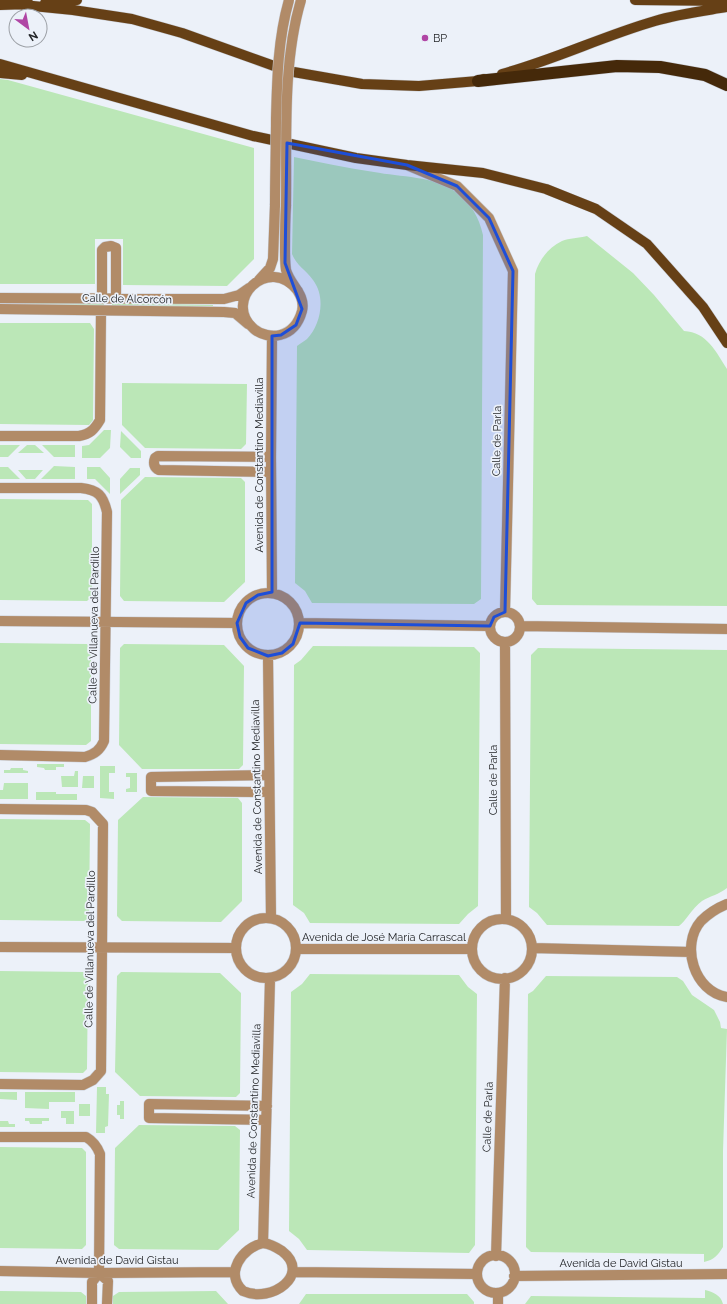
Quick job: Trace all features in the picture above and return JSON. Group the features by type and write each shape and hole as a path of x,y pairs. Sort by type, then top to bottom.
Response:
{"highway":[{"path":"478,81 617,66 660,67 705,76 727,85"}],"main road":[{"path":"0,5 23,5 77,0"},
{"path":"635,0 727,2"},
{"path":"23,5 73,10 132,19 182,33 288,71 362,84 420,86 478,81 531,66 655,21 685,13 727,7"},
{"path":"0,64 253,136 356,158 407,166 483,173 546,189 596,209 646,244 703,307 727,343"},
{"path":"0,73 40,76"}],"street":[{"path":"289,0 285,14 279,52 273,259 270,268 245,295 243,303 246,318 250,325 260,333 272,336 281,335 296,325 302,308 302,300 286,271 285,236 288,83 291,45 300,0"},
{"name":"Calle de Parla","path":"407,166 457,186 489,218 513,271 505,612"},
{"path":"102,299 102,250 105,247 111,246 116,248 116,299"},
{"path":"253,285 263,278 276,277 289,282 298,291"},
{"name":"Calle de Alcorcón","path":"0,298 224,299 239,295 253,285"},
{"name":"Calle de Alcorcón","path":"0,309 229,312 235,313 250,325"},
{"path":"0,436 79,436 93,431 100,420 101,311"},
{"name":"Avenida de Constantino Mediavilla","path":"272,336 272,593"},
{"path":"271,457 158,456 155,458 154,464 159,470 271,472"},
{"name":"Calle de Villanueva del Pardillo","path":"0,488 81,488 93,490 101,497 107,512 107,623 104,741 97,752 85,757 0,755"},
{"path":"272,593 283,597 291,603 297,612 300,623 299,631 293,644 282,653 268,656 254,652 248,648 240,637 237,623 241,609 251,598 258,595 272,593"},
{"path":"505,612 516,617 520,626 517,636 513,640 505,642 495,638 492,634 490,626 494,617 505,612"},
{"path":"0,621 237,623"},
{"path":"300,623 490,626"},
{"path":"520,626 727,629"},
{"name":"Calle de Parla","path":"505,642 506,919"},
{"name":"Avenida de Constantino Mediavilla","path":"268,656 270,918"},
{"path":"268,792 151,791 151,777 269,775"},
{"name":"Calle de Villanueva del Pardillo","path":"0,809 86,810 98,816 103,824 101,1071 93,1080 83,1085 0,1084"},
{"path":"726,999 710,990 700,979 693,966 691,952 693,936 701,922 712,911 727,904"},
{"path":"260,918 270,918 286,925 292,932 296,940 296,958 286,972 279,976 270,979 257,978 246,972 240,965 235,948 237,938 242,929 250,922 260,918"},
{"path":"506,919 514,921 524,929 531,940 532,948 531,957 521,972 505,978 495,978 486,974 479,967 474,958 472,948 474,939 479,930 487,923 506,919"},
{"path":"0,946 235,948"},
{"name":"Avenida de José María Carrascal","path":"297,949 472,948"},
{"path":"532,948 691,952"},
{"name":"Calle de Parla","path":"496,1256 505,978"},
{"name":"Avenida de Constantino Mediavilla","path":"263,1243 270,979"},
{"path":"266,1106 149,1104 149,1118 266,1120"},
{"path":"0,1137 86,1137 95,1143 100,1154 99,1273 92,1282 92,1304"},
{"path":"263,1243 277,1248 286,1255 293,1272 288,1287 280,1295 262,1302 249,1296 241,1290 236,1281 235,1272 238,1260 245,1252 255,1245 263,1243"},
{"path":"496,1256 501,1256 510,1262 514,1271 511,1285 503,1292 498,1293 486,1290 481,1286 477,1274 480,1265 486,1258 496,1256"},
{"name":"Avenida de David Gistau","path":"0,1271 99,1273 235,1272"},
{"path":"293,1272 477,1274"},
{"path":"99,1273 108,1281 107,1304"},
{"name":"Avenida de David Gistau","path":"514,1276 727,1274"},
{"path":"498,1293 498,1304"}],"highlighted area":[{"path":"287,143 407,165 457,186 489,218 513,271 505,612 494,617 490,626 300,623 293,644 282,653 268,656 248,648 240,637 237,623 246,603 258,595 272,592 272,336 281,335 296,325 302,309 285,263"}],"green space":[{"path":"0,79 254,148 254,259 227,286 123,285 123,239 95,239 95,284 0,284"},
{"path":"294,157 438,183 448,187 461,196 474,211 479,222 483,235 481,599 474,604 312,603 305,591 295,583 297,346 307,339 316,326 321,302 320,294 313,280 296,261 292,254"},
{"path":"587,236 633,273 654,295 684,331 692,332 705,339 715,350 727,369 727,606 537,605 532,599 535,274 542,259 552,247 565,240"},
{"path":"0,302 104,303 104,305 0,304"},
{"path":"112,303 213,305 213,306 112,305"},
{"path":"0,323 90,323 94,329 93,420 89,425 0,424"},
{"path":"122,383 247,384 246,444 241,449 145,448 122,425"},
{"path":"104,430 111,430 110,448 100,458 82,458 82,446 89,445"},
{"path":"121,431 141,451 141,458 131,458 120,447"},
{"path":"0,445 20,445 8,457 0,457"},
{"path":"27,445 35,445 44,453 18,453"},
{"path":"42,445 75,445 75,457 54,457"},
{"path":"54,466 75,467 75,479 41,479"},
{"path":"0,467 8,467 20,479 0,479"},
{"path":"87,467 100,467 110,478 110,494 95,479 87,479"},
{"path":"130,468 140,468 140,475 120,494 120,479"},
{"path":"18,470 43,470 35,479 26,479"},
{"path":"145,477 241,478 245,482 245,582 224,602 124,601 120,596 121,500"},
{"path":"0,499 88,500 92,504 92,596 87,601 0,600"},
{"path":"0,643 87,644 91,648 91,741 86,745 0,744"},
{"path":"124,644 224,645 244,666 243,765 239,769 142,769 119,745 120,648"},
{"path":"313,646 474,647 480,653 478,906 459,924 310,923 304,913 293,905 294,665 301,660"},
{"path":"538,648 727,650 727,888 702,901 679,926 547,925 537,913 529,907 531,655"},
{"path":"37,764 64,764 64,767 56,767 56,770 45,770 44,768 37,767"},
{"path":"100,766 115,766 115,773 109,773 109,792 114,792 114,799 100,798"},
{"path":"11,768 23,768 23,770 28,771 28,773 4,773 4,770 10,770"},
{"path":"75,771 78,771 78,787 62,787 61,776 74,776"},
{"path":"126,773 137,773 137,792 126,792 126,789 130,788 130,777 126,777"},
{"path":"83,776 94,776 94,788 82,788"},
{"path":"4,783 28,783 28,799 0,799 0,790 3,790"},
{"path":"36,792 77,794 77,800 36,800"},
{"path":"143,797 238,798 242,803 242,901 221,922 122,921 117,916 118,820"},
{"path":"0,819 85,820 90,824 89,917 85,921 0,920"},
{"path":"0,971 84,972 88,976 87,1069 83,1073 0,1072"},
{"path":"121,972 220,973 241,993 240,1093 236,1097 140,1096 115,1072 117,976"},
{"path":"310,974 459,975 468,987 477,994 475,1245 469,1253 307,1250 299,1239 289,1231 291,992 302,984"},
{"path":"546,976 677,977 683,981 692,995 714,1010 720,1022 721,1028 727,1029 723,1151 723,1247 713,1258 704,1262 704,1254 531,1252 526,1247 528,994 533,991"},
{"path":"97,1087 106,1087 106,1094 109,1094 108,1126 105,1127 105,1133 96,1133"},
{"path":"0,1092 17,1092 17,1100 0,1099"},
{"path":"25,1092 75,1092 75,1102 49,1102 49,1109 25,1108"},
{"path":"120,1101 124,1101 124,1119 120,1119 120,1115 117,1115 117,1105 120,1105"},
{"path":"79,1104 90,1104 90,1116 79,1116"},
{"path":"61,1111 74,1111 74,1124 66,1124 66,1118 61,1118"},
{"path":"25,1118 49,1118 49,1121 42,1121 42,1124 30,1124 29,1121 25,1121"},
{"path":"0,1121 8,1121 9,1124 15,1124 15,1127 0,1127"},
{"path":"139,1125 235,1126 240,1130 239,1230 218,1250 119,1249 114,1245 115,1148"},
{"path":"0,1147 82,1148 86,1152 86,1245 82,1249 0,1248"},
{"path":"705,1290 719,1296 723,1304 525,1304 531,1296 705,1298"},
{"path":"0,1291 81,1292 86,1296 86,1304 0,1304"},
{"path":"216,1291 228,1304 113,1304 113,1296 119,1292"},
{"path":"306,1294 467,1294 474,1304 299,1304"}],"place":[{"name":"BP","path":"425,38"}]}
